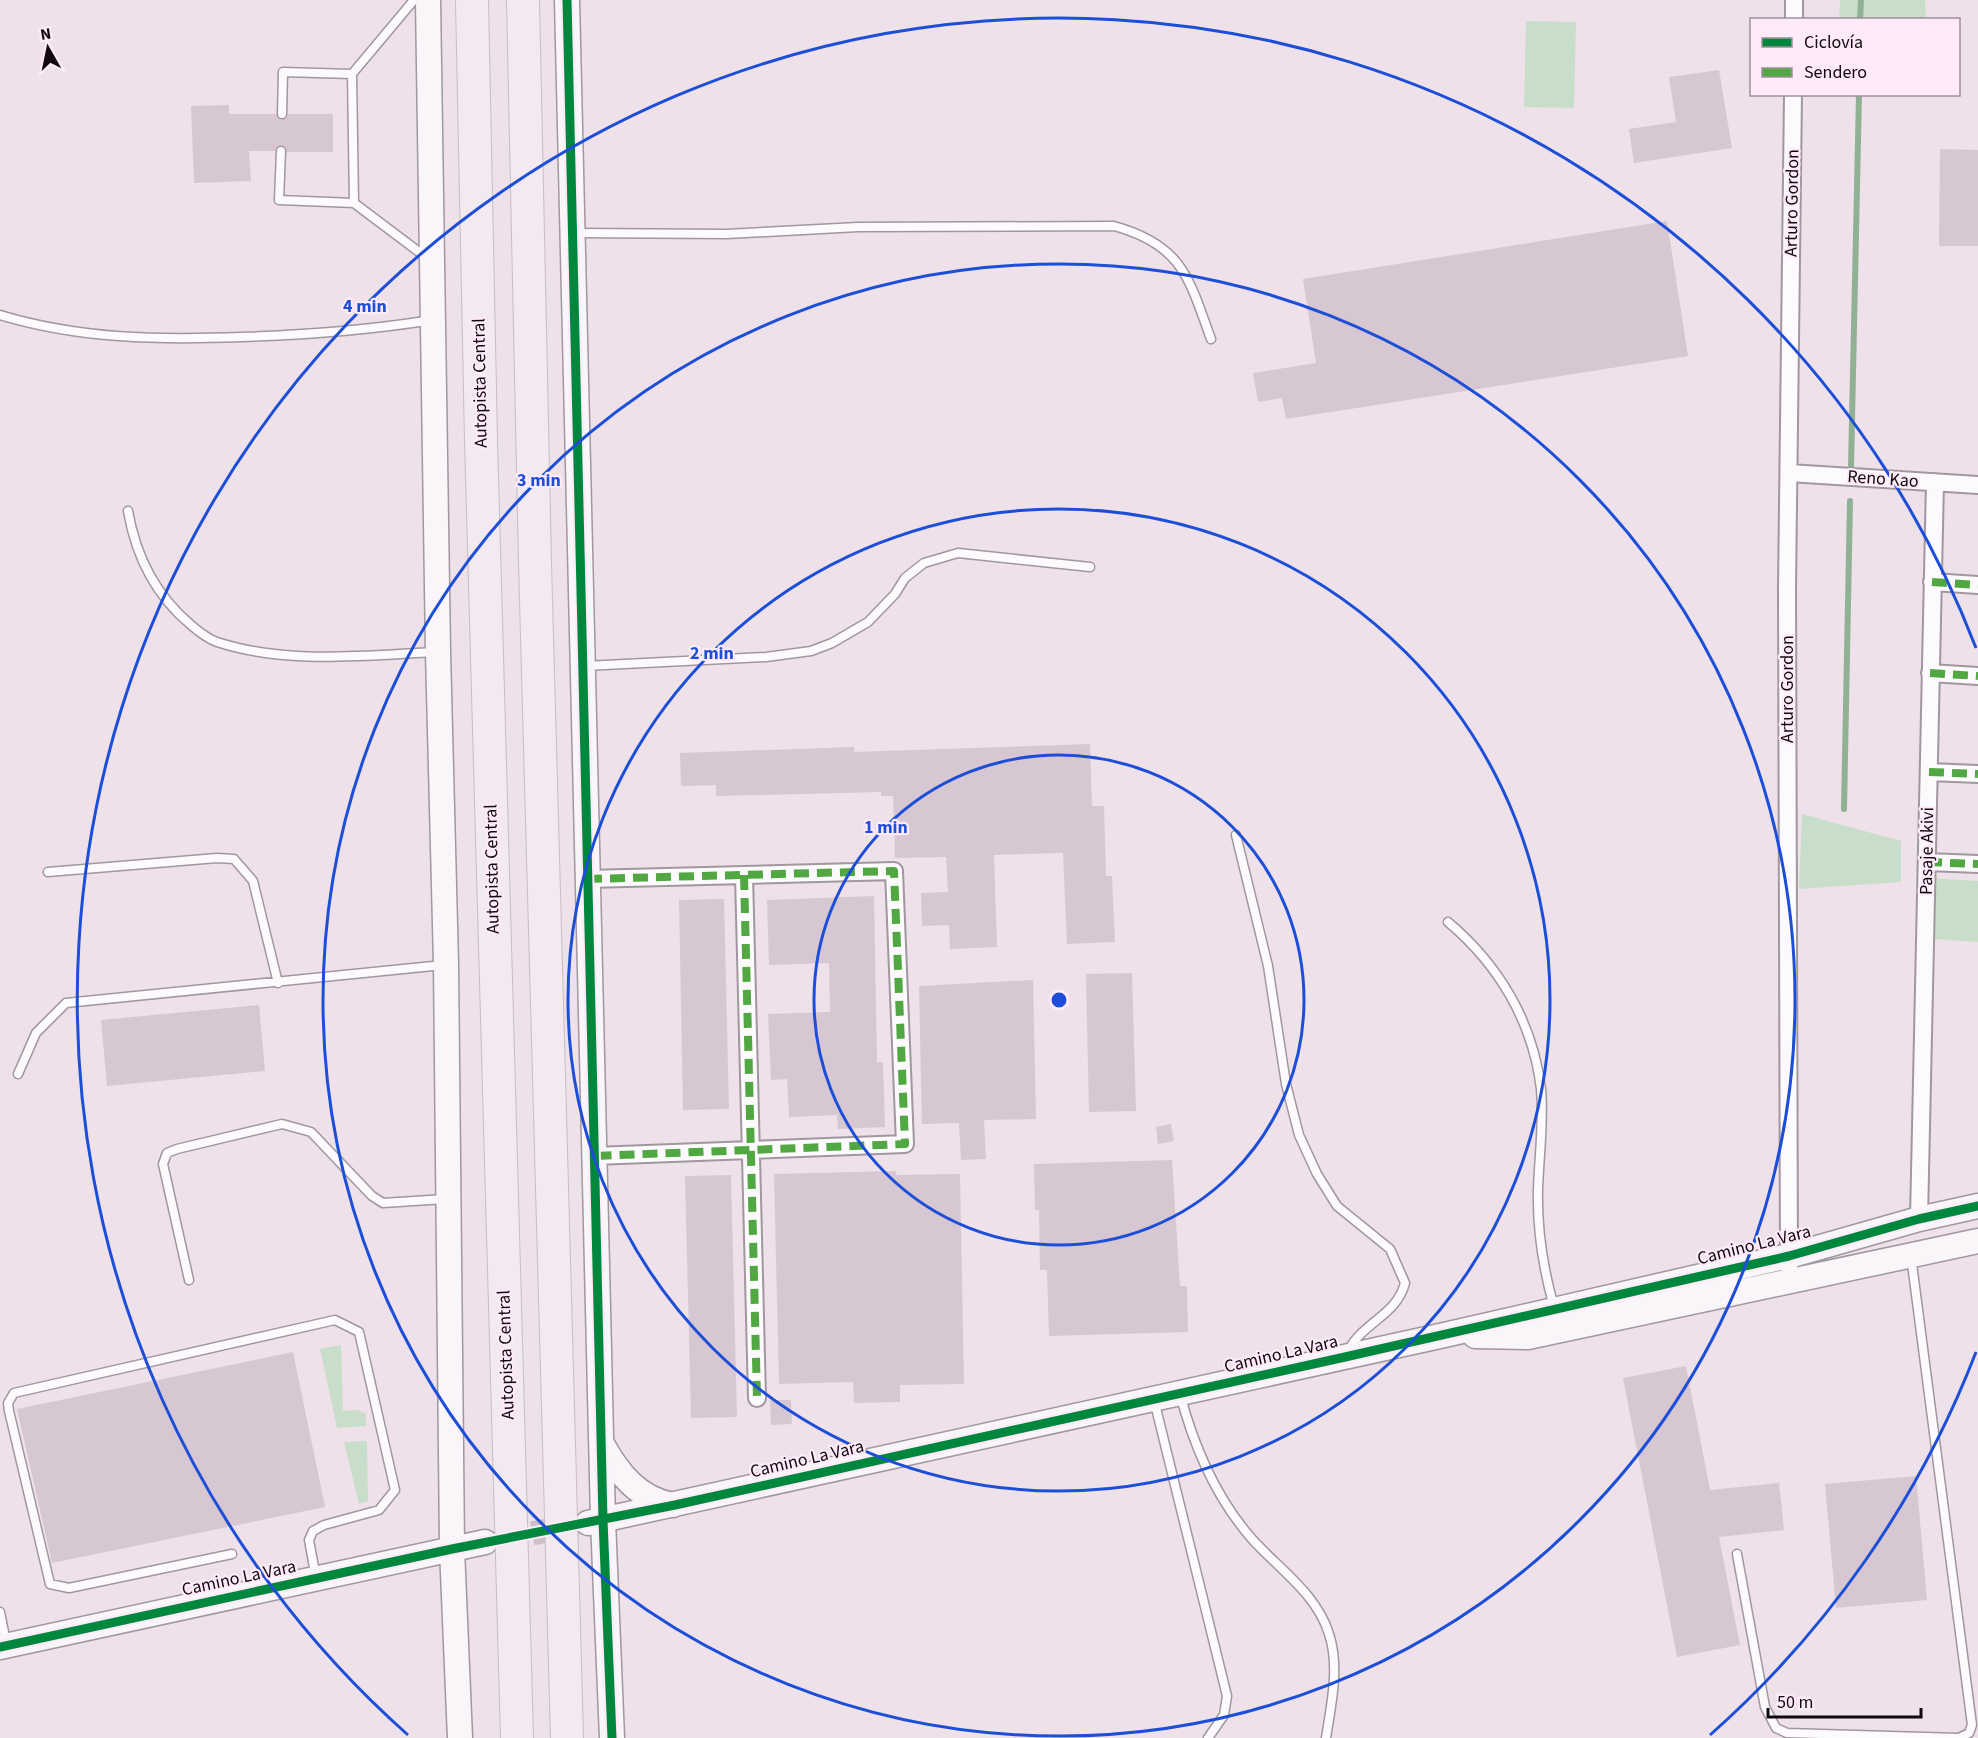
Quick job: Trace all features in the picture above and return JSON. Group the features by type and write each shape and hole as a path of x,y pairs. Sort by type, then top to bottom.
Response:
{"highway":[{"name":"Autopista Central","path":"472,0 484,535 517,1738"},
{"path":"523,0 534,539 567,1738"}],"street":[{"path":"428,0 438,652 447,964 452,1549 460,1738"},
{"path":"567,0 570,233 602,1444 596,1521 612,1738"},
{"path":"1794,0 1794,18"},
{"name":"Arturo Gordon","path":"1789,1284 1786,1002 1793,96"},
{"name":"Reno Kao","path":"1789,473 1978,485"},
{"name":"Pasaje Akivi","path":"1919,1219 1935,482"},
{"path":"1932,582 1978,585"},
{"path":"1930,673 1978,676"},
{"path":"1929,772 1978,774"},
{"path":"1927,862 1978,864"},
{"path":"587,879 894,872 905,1144 594,1156"},
{"path":"744,875 756,1398"},
{"name":"Camino La Vara","path":"596,1521 1440,1336 1788,1256 1919,1219 1978,1206"},
{"name":"Camino La Vara","path":"1440,1336 1528,1337 1789,1284 1978,1241"},
{"path":"602,1444 618,1472 636,1490 654,1500 675,1505"},
{"name":"Camino La Vara","path":"4,1646 485,1542"}],"lane":[{"path":"354,203 352,74 414,0"},
{"path":"282,114 283,72 352,74"},
{"path":"280,152 279,200 354,203 432,261"},
{"path":"570,233 727,234 858,227 1114,226 1148,239 1177,261 1188,276 1211,339"},
{"path":"0,315 95,335 174,339 340,332 433,320"},
{"path":"128,511 137,550 155,586 181,617 215,642 273,653 312,657 438,652"},
{"path":"581,666 766,657 811,651 832,643 860,627 882,609 914,570 946,554 958,553 1090,567"},
{"path":"1236,835 1268,966 1286,1084 1299,1135 1317,1174 1337,1206 1390,1250 1405,1283 1397,1303 1367,1325 1345,1357"},
{"path":"48,872 217,858 234,859 253,881 278,983"},
{"path":"1448,922 1494,969 1516,1006 1532,1045 1538,1068 1542,1113 1538,1218 1546,1280 1554,1309"},
{"path":"18,1074 36,1033 66,1003 110,996 278,983 447,964"},
{"path":"189,1280 163,1164 167,1153 177,1149 282,1124 300,1127 311,1132 368,1192 383,1203 449,1199"},
{"path":"1737,1554 1765,1707 1776,1728 1787,1733 1959,1738 1969,1733 1972,1725 1911,1256"},
{"path":"232,1554 69,1588 50,1584 9,1411 8,1403 14,1393 335,1320 350,1325 359,1332 395,1490 379,1510 324,1525 313,1531 309,1540 316,1578"},
{"path":"1180,1393 1196,1447 1222,1498 1251,1538 1311,1599 1325,1622 1330,1636 1333,1665 1326,1738"},
{"path":"1154,1399 1225,1686 1227,1706 1224,1715 1208,1738"},
{"path":"0,1612 4,1646"}],"green space":[{"path":"1840,0 1925,0 1926,18 1839,18"},
{"path":"1526,21 1576,22 1574,108 1524,107"},
{"path":"1802,814 1901,841 1901,882 1799,889"},
{"path":"1930,878 1978,881 1978,942 1934,939"},
{"path":"341,1345 343,1411 358,1410 366,1414 366,1426 337,1428 320,1349"},
{"path":"367,1441 368,1501 359,1504 344,1442"}],"building":[{"path":"1719,70 1732,148 1634,163 1629,129 1676,122 1669,77"},
{"path":"229,105 229,114 276,114 281,120 288,114 333,114 333,152 287,152 281,145 275,151 249,151 251,181 194,183 191,106"},
{"path":"1940,149 1978,150 1978,246 1939,246"},
{"path":"1667,221 1688,356 1286,419 1282,398 1258,402 1253,373 1316,363 1303,279"},
{"path":"1090,744 1092,806 1104,806 1106,876 1112,876 1115,942 1067,944 1063,853 994,855 997,947 950,949 949,925 922,926 921,893 948,892 946,857 895,858 893,796 881,796 881,792 716,796 716,785 681,786 680,753 854,747 854,752"},
{"path":"874,896 877,1062 883,1062 885,1127 838,1129 837,1115 789,1117 787,1079 771,1080 768,1014 830,1012 829,963 769,965 767,900"},
{"path":"724,899 729,1109 683,1110 679,900"},
{"path":"1132,973 1136,1111 1089,1112 1086,974"},
{"path":"1033,980 1036,1119 984,1120 986,1159 961,1160 959,1123 922,1124 919,986"},
{"path":"259,1005 265,1071 107,1086 101,1020"},
{"path":"1171,1124 1174,1141 1158,1144 1156,1127"},
{"path":"1172,1160 1180,1286 1187,1286 1188,1332 1049,1336 1047,1270 1040,1270 1039,1210 1035,1210 1034,1164"},
{"path":"896,1171 896,1175 960,1174 964,1384 900,1385 900,1402 854,1403 853,1382 779,1384 774,1174"},
{"path":"731,1175 737,1417 691,1418 685,1176"},
{"path":"293,1352 325,1507 52,1563 17,1409"},
{"path":"1686,1366 1710,1490 1779,1483 1784,1530 1719,1537 1740,1645 1677,1657 1623,1378"},
{"path":"770,1400 791,1400 792,1424 771,1425"},
{"path":"1916,1476 1927,1600 1836,1608 1825,1484"}],"waterway":[{"path":"1860,18 1861,0"},
{"path":"1851,467 1859,96"},
{"path":"1844,809 1850,501"}],"tunnel":[{"path":"497,1540 577,1525"}],"marked path":[{"path":"1932,582 1978,585"},
{"path":"1930,673 1978,676"},
{"path":"1929,772 1978,774"},
{"path":"1927,862 1978,864"},
{"path":"587,879 894,871 905,1144 594,1156"},
{"path":"744,875 757,1398"}],"cycle path":[{"path":"567,0 603,1520 612,1738"},
{"path":"0,1647 452,1549 675,1505 1345,1357 1789,1256 1919,1219 1978,1206"}]}
